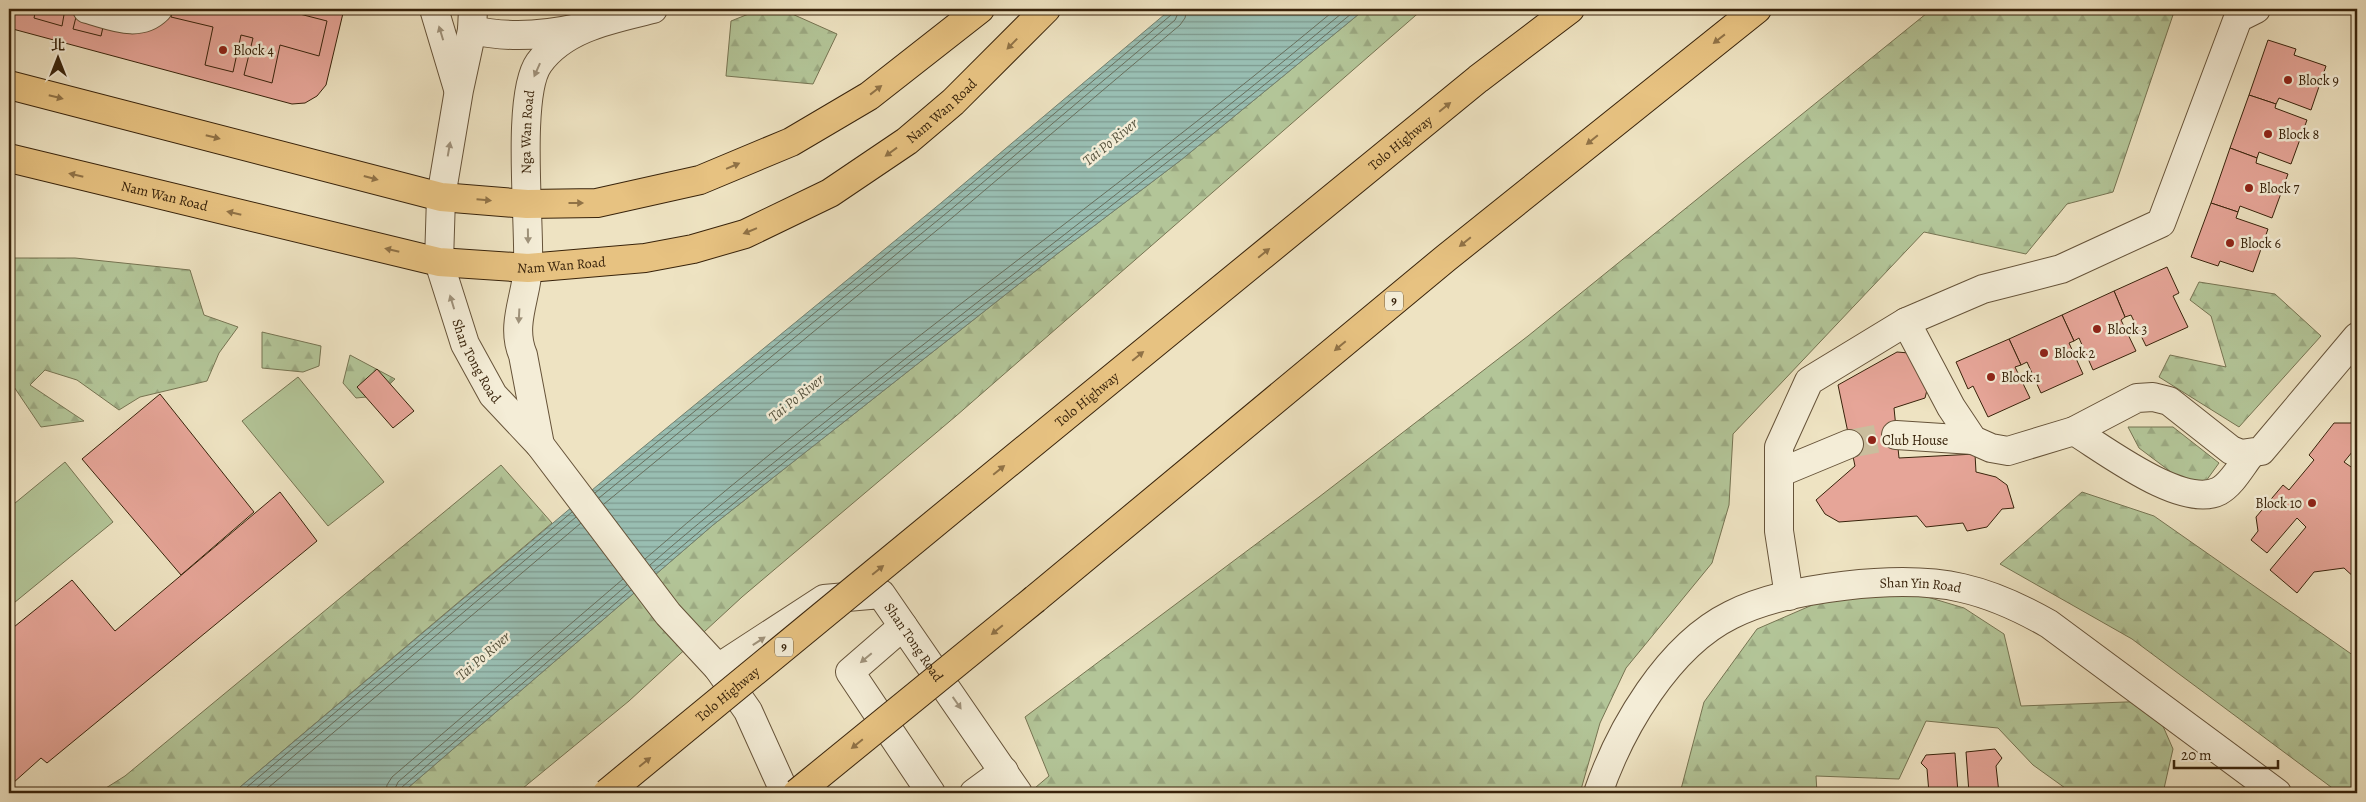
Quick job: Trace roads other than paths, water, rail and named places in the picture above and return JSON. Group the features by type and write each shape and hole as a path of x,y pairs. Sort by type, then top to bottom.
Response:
{"main road":[{"path":"9,85 441,197 527,204 597,203 700,180 791,142 869,96 980,9"},
{"name":"Nam Wan Road","path":"9,158 439,262 528,268 592,264 693,249 745,234 786,216 837,189 907,141 953,102 1046,9"},
{"name":"Tolo Highway","path":"607,793 1478,79 1570,9"},
{"name":"9","path":"796,793 1035,600 1446,258 1757,9"}],"street":[{"path":"87,9 130,20 140,20 150,16 158,9"},
{"path":"434,9 459,90"},
{"path":"439,262 441,197 473,19 494,9"},
{"name":"Nga Wan Road","path":"473,19 497,36 529,35 562,32 653,9"},
{"path":"1788,596 1780,531 1780,447 1809,381 1906,322 1983,289 2061,269 2161,223 2238,18 2256,9"},
{"name":"Nga Wan Road","path":"528,268 526,137 529,89 538,64 560,42 591,25"},
{"name":"Shan Tong Road","path":"439,262 465,344 494,395 540,445 668,614 718,668 748,711 785,793"},
{"name":"Shan Tong Road","path":"528,268 519,312 519,346 523,355 540,445"},
{"path":"1906,322 1951,407 1973,440"},
{"path":"1896,435 1973,440 1991,448 2008,451 2074,431 2137,398 2153,397 2169,401 2231,450 2241,454 2251,454 2261,451 2357,336"},
{"path":"2074,431 2158,483 2179,492 2208,494 2217,492 2230,481 2251,454"},
{"path":"1780,472 1849,444"},
{"name":"Shan Yin Road","path":"1598,793 1617,746 1632,720 1674,661 1700,636 1730,615 1788,596 1857,585 1930,584 1959,587 1988,595 2017,606 2049,624 2277,793"},
{"name":"Shan Tong Road","path":"718,668 824,600 881,594 1011,782"},
{"path":"904,626 850,672 931,793"},
{"path":"974,793 1011,782"}],"water":[{"name":"Tai Po River","path":"1171,9 1365,9 1181,160 1057,254 713,525 402,793 233,793 630,458 941,203"}],"tunnel":[{"path":"1849,444 1896,435"}],"place":[{"name":"Block 4","path":"223,50"},
{"name":"Block 9","path":"2288,80"},
{"name":"Block 8","path":"2268,134"},
{"name":"Block 7","path":"2249,188"},
{"name":"Block 6","path":"2230,243"},
{"name":"Block 3","path":"2097,329"},
{"name":"Block 2","path":"2044,353"},
{"name":"Block 1","path":"1991,377"},
{"name":"Club House","path":"1872,440"},
{"name":"Block 10","path":"2312,503"}]}
